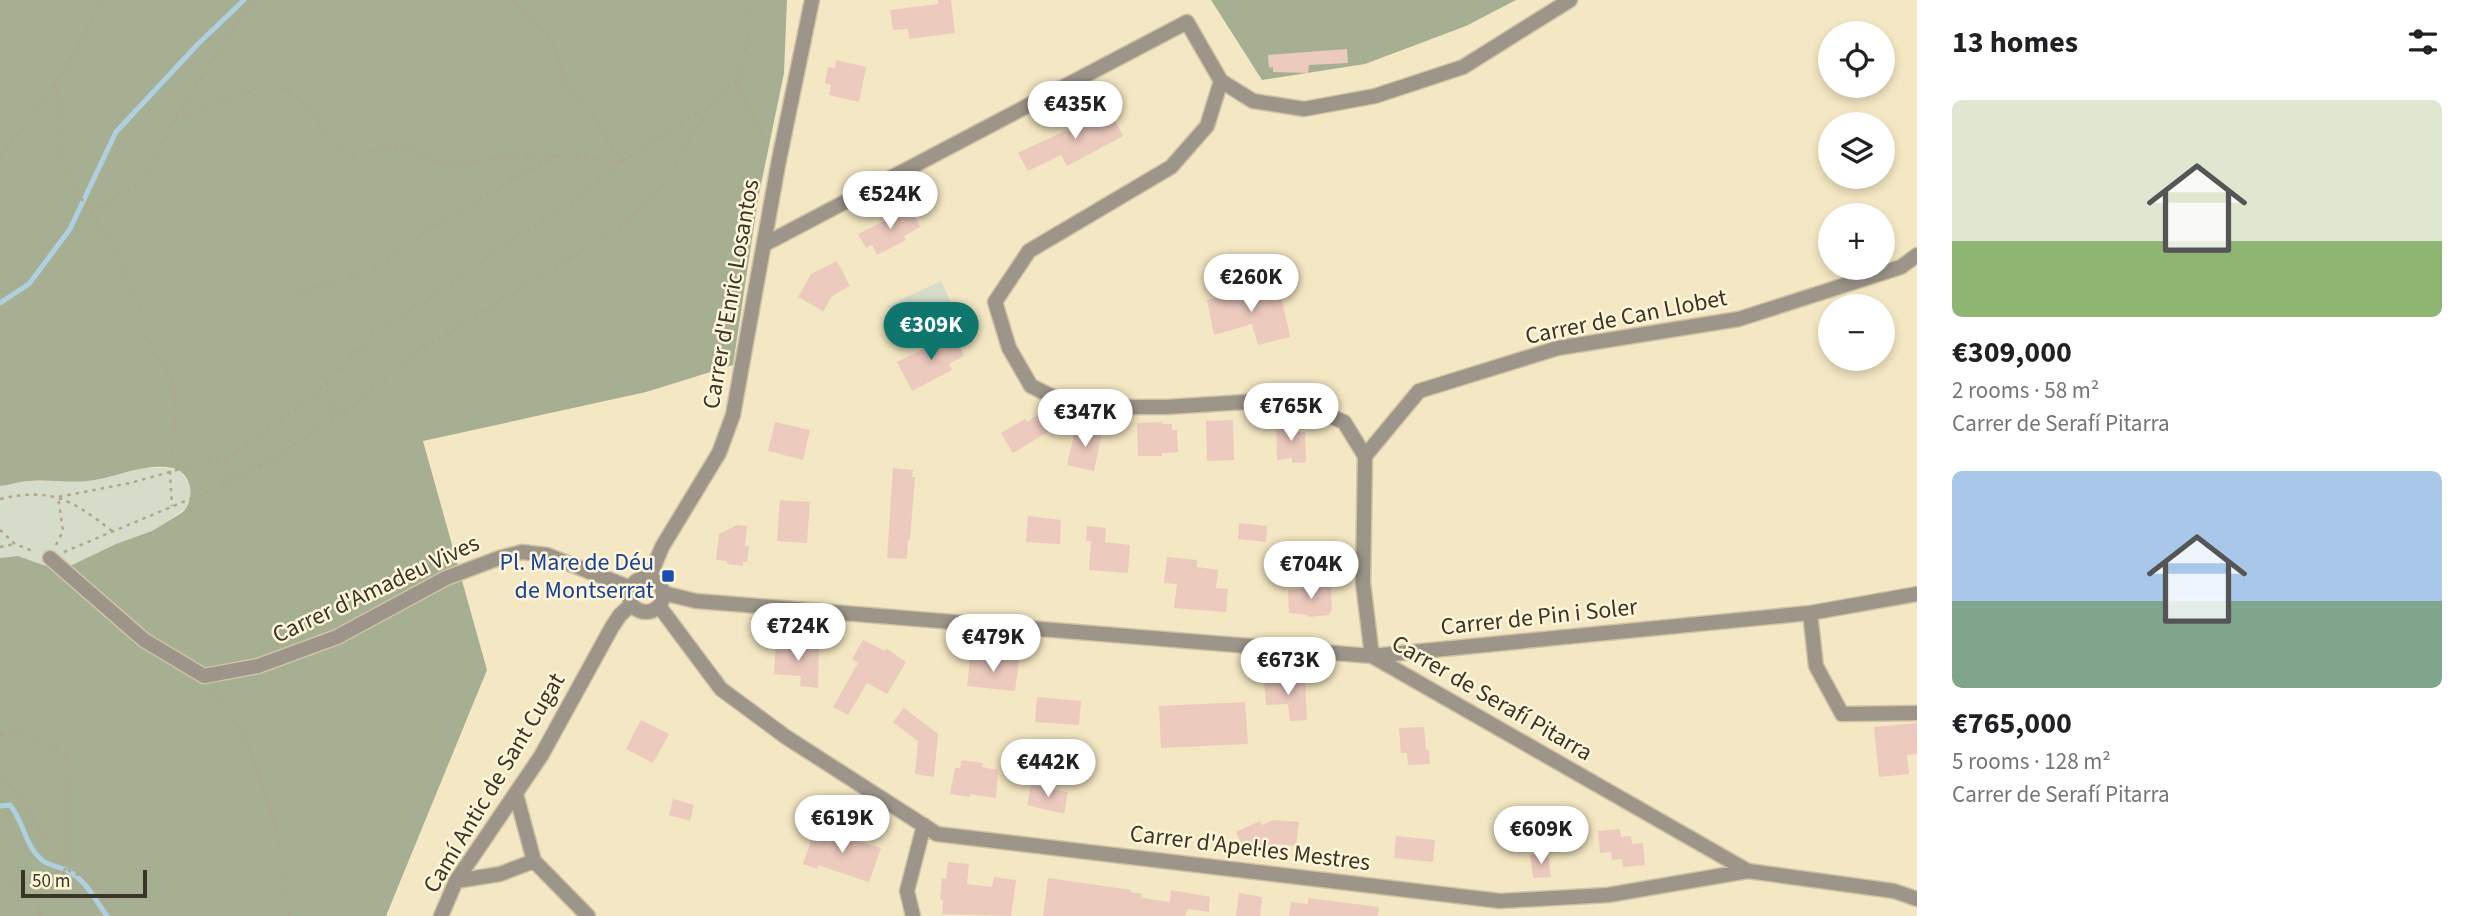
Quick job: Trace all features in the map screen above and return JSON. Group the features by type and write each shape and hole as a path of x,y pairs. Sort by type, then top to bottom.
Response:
{"street":[{"name":"Carrer d'Enric Losantos","path":"649,578 662,547 699,488 727,435 733,415 778,165 812,0"},
{"path":"765,244 1187,22 1221,81 1252,100 1304,109 1375,96 1462,67 1570,0"},
{"path":"1221,81 1207,126 1171,167 1029,251 995,302 1009,348 1031,386 1074,407 1166,407 1245,402 1301,404 1344,422 1365,456"},
{"name":"Carrer de Can Llobet","path":"1365,456 1419,391 1558,348 1739,319 1901,268 1917,255"},
{"name":"Carrer de Serafí Pitarra","path":"1365,456 1363,583 1372,656 1748,871"},
{"name":"Carrer d'Amadeu Vives","path":"204,676 258,666 337,637 446,578 522,552 547,555 631,588"},
{"path":"50,558 144,640 204,676"},
{"path":"649,578 657,582 661,600 647,611 639,610 632,604 631,588 639,580 649,578"},
{"name":"Carrer de Pin i Soler","path":"661,600 1372,656 1810,613 1917,594"},
{"name":"Carrer d'Apel·les Mestres","path":"661,600 721,689 786,737 937,834 1500,901 1608,895 1748,871 1894,891 1917,899"},
{"name":"Camí Antic de Sant Cugat","path":"441,916 456,881 541,756 612,627 632,604"},
{"path":"1810,613 1816,666 1842,714 1917,713"},
{"path":"516,794 534,861 589,916"},
{"path":"913,916 906,891 924,825"},
{"path":"456,881 500,874 534,861"}],"path":[{"path":"0,156 55,84 104,0"},
{"path":"90,212 146,179 175,118 242,15 259,0"},
{"path":"512,0 554,44 566,87 594,118 622,162"},
{"path":"0,530 15,544 50,558 228,483 332,421 418,351 623,225 657,191 709,105 721,91 736,82 746,53 752,0"},
{"path":"736,82 778,165"},
{"path":"55,84 61,121 61,155 90,212 114,245 125,276 139,303 144,334 173,382 176,415 170,473 172,506"},
{"path":"175,118 259,88 286,90 307,103 333,146 343,152 355,154 401,145 437,163 455,164 502,157 560,155 622,162"},
{"path":"0,499 27,494 58,497 170,473 203,462 227,459 310,399 366,344 373,331 386,326 432,297 516,236 565,208 622,162 709,105"},
{"path":"300,293 376,268 427,232 512,180 560,155"},
{"path":"327,382 332,421"},
{"path":"227,459 224,469 228,483"},
{"path":"58,497 79,506 112,532"},
{"path":"50,558 62,531 58,497"},
{"path":"0,547 15,544"},
{"path":"204,676 244,736 275,824 289,916"},
{"path":"0,735 15,733 67,754 66,869 39,899 40,916"},
{"path":"0,769 66,869 94,883 114,916"},
{"path":"0,890 66,869"}],"green space":[{"path":"0,0 787,0 784,73 758,199 733,365 646,392 423,441 487,670 386,916 0,916 0,558 18,556 46,566 72,565 116,544 152,531 183,512 191,494 184,475 173,468 162,467 87,481 24,481 0,486"},
{"path":"1211,0 1516,0 1466,26 1365,64 1262,80"},
{"path":"941,281 952,305 900,330 888,306"},
{"path":"137,468 169,468 180,471 190,485 191,497 187,508 152,531 116,544 72,565 46,566 18,556 0,558 0,486 25,481 85,481"}],"building":[{"path":"938,0 951,0 955,33 909,39 908,29 893,30 890,10 938,4"},
{"path":"1347,49 1348,63 1309,65 1308,73 1273,72 1273,67 1269,68 1268,55"},
{"path":"836,60 866,67 859,102 829,95 831,85 825,83 828,67 835,68"},
{"path":"1108,106 1123,136 1067,166 1061,155 1028,171 1018,153 1073,127 1072,125"},
{"path":"910,207 920,227 904,236 906,240 877,255 872,245 866,248 858,234 886,220 890,213 898,213"},
{"path":"837,261 850,286 832,296 823,311 798,297 811,274"},
{"path":"1264,287 1281,296 1290,337 1258,345 1252,324 1214,335 1207,300"},
{"path":"954,334 964,356 949,364 952,370 912,391 897,362"},
{"path":"1039,414 1049,431 1013,453 1001,433"},
{"path":"1233,420 1234,460 1207,461 1206,421"},
{"path":"775,422 810,430 803,460 768,451"},
{"path":"1137,423 1172,424 1172,430 1177,430 1178,452 1162,453 1162,456 1138,456"},
{"path":"1296,423 1297,432 1305,432 1306,462 1292,463 1292,458 1277,460 1276,424"},
{"path":"1076,426 1102,432 1094,471 1067,465"},
{"path":"893,468 913,470 912,477 915,477 907,559 887,558"},
{"path":"780,500 810,502 807,543 777,541"},
{"path":"1028,516 1061,520 1060,544 1026,542"},
{"path":"1239,523 1267,526 1266,542 1238,539"},
{"path":"737,525 747,526 745,546 749,546 747,562 743,562 743,566 716,560 719,534"},
{"path":"1087,526 1106,528 1105,542 1130,545 1128,573 1089,570 1091,541 1086,541"},
{"path":"1167,557 1197,560 1197,567 1218,570 1216,588 1228,589 1226,612 1174,608 1177,584 1164,583"},
{"path":"1331,585 1332,609 1329,615 1308,617 1289,613 1288,590"},
{"path":"863,640 885,651 886,648 906,662 887,694 867,683 848,715 833,707 858,663 852,659"},
{"path":"776,643 819,646 818,688 800,686 801,676 774,674"},
{"path":"987,656 1019,661 1015,691 967,686 970,658 987,661"},
{"path":"1305,680 1307,720 1290,721 1288,704 1266,705 1264,682"},
{"path":"1037,697 1081,701 1079,725 1035,722"},
{"path":"1245,702 1248,744 1161,748 1159,706"},
{"path":"904,708 938,734 934,777 915,774 918,741 893,722"},
{"path":"641,720 669,734 653,763 626,749"},
{"path":"1917,723 1917,754 1907,755 1909,774 1879,777 1874,727"},
{"path":"1424,727 1430,764 1408,765 1407,753 1401,753 1399,728"},
{"path":"962,760 983,763 982,767 998,770 996,798 950,794 955,768 960,768"},
{"path":"1031,785 1068,792 1064,814 1027,805"},
{"path":"673,799 694,805 690,821 669,815"},
{"path":"1273,820 1299,822 1296,846 1279,844 1265,851 1262,844 1245,852 1236,832 1260,821 1262,825"},
{"path":"815,829 881,848 869,882 818,865 817,869 803,864"},
{"path":"1620,829 1621,837 1631,836 1632,844 1643,843 1645,865 1623,867 1622,859 1612,860 1611,852 1600,853 1598,831"},
{"path":"1396,836 1435,840 1433,862 1394,858"},
{"path":"1548,853 1551,877 1533,878 1530,855"},
{"path":"948,862 969,864 967,884 992,887 994,877 1016,880 1011,916 942,914 942,878 946,879"},
{"path":"1048,878 1131,890 1142,894 1142,898 1170,902 1171,890 1210,897 1209,912 1188,909 1185,916 1043,916"},
{"path":"1239,893 1262,897 1260,916 1236,916"},
{"path":"1308,898 1379,907 1378,916 1289,916 1291,902 1308,904"}],"waterway":[{"path":"0,303 29,284 70,229 116,132 198,44 244,0"},
{"path":"0,806 10,805 37,855 46,863 75,875 107,916"}],"place":[{"name":"Pl. Mare de Déu de Montserrat","path":"668,576"}]}
